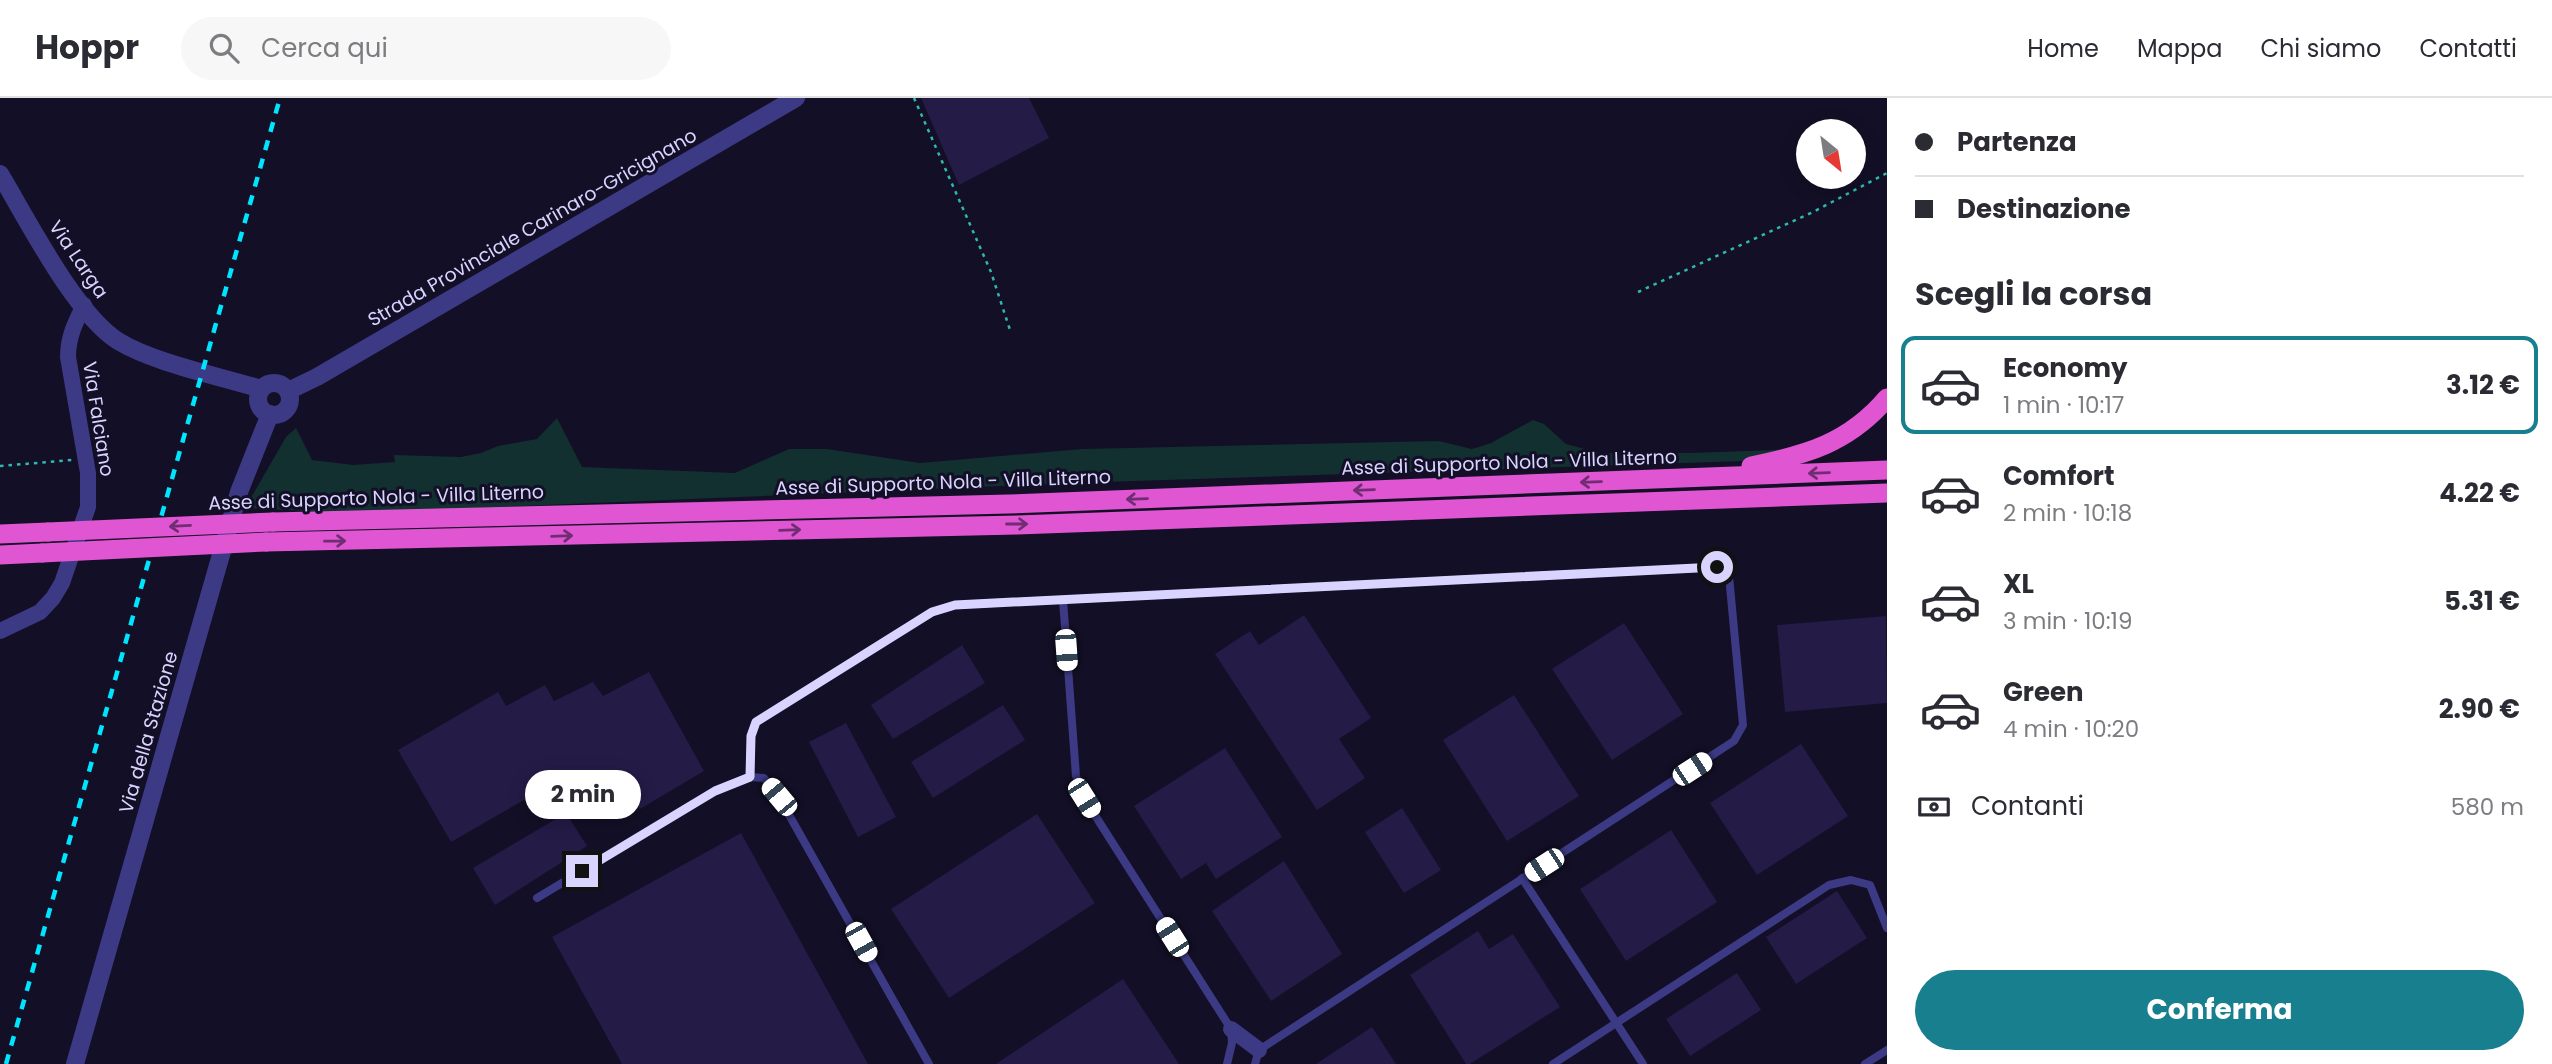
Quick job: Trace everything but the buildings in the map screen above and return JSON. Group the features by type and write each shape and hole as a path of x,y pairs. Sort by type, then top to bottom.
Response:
{"highway":[{"path":"1690,478 1799,457 1836,440 1864,422 1887,398"},
{"name":"Asse di Supporto Nola - Villa Literno","path":"0,534 273,522 1009,504 1887,470"},
{"path":"0,555 267,542 1017,524 1887,495"}],"street":[{"name":"Strada Provinciale Carinaro-Gricignano","path":"288,391 317,377 796,98"},
{"name":"Via Larga","path":"0,174 68,286 99,324 117,340 138,350 261,389 265,385 275,383 288,391"},
{"name":"Via Falciano","path":"0,631 40,612 53,598 62,583 88,507 88,473 68,357 73,325 84,306"},
{"path":"261,389 258,404 270,414 281,413 288,406 288,391"},
{"name":"Via della Stazione","path":"75,1064 239,492 270,414"},
{"path":"1231,1029 1257,1057"}],"lane":[{"path":"750,777 751,736 756,722 932,612 955,605 1717,567 1729,576 1743,725 1734,741 1522,878 1257,1057"},
{"path":"1063,600 1076,776 1084,798 1231,1029 1232,1043 1227,1064"},
{"path":"537,898 715,791 750,777 764,778 779,797 929,1064"},
{"path":"1522,878 1643,1064"},
{"path":"1553,1064 1829,884 1851,880 1870,886 1887,928"},
{"path":"1865,1064 1887,1050"}],"path":[{"path":"914,98 990,272 1011,333"},
{"path":"1638,292 1813,212 1887,173"},
{"path":"0,466 86,459"}],"green space":[{"path":"1887,389 1887,396 1873,411 1840,433 1783,454 1743,461 1074,483 353,513 245,508 286,437 296,428 312,460 353,465 395,462 394,455 461,457 481,453 498,446 537,439 557,418 582,467 735,473 789,449 827,449 920,463 1083,449 1439,441 1472,449 1491,443 1533,420 1544,424 1566,444 1599,453 1691,453 1797,448 1860,417"}],"railway":[{"path":"6,1064 280,98"}],"route":[{"path":"582,871 715,791 750,777 751,736 756,722 932,612 955,605 1717,567"}]}
